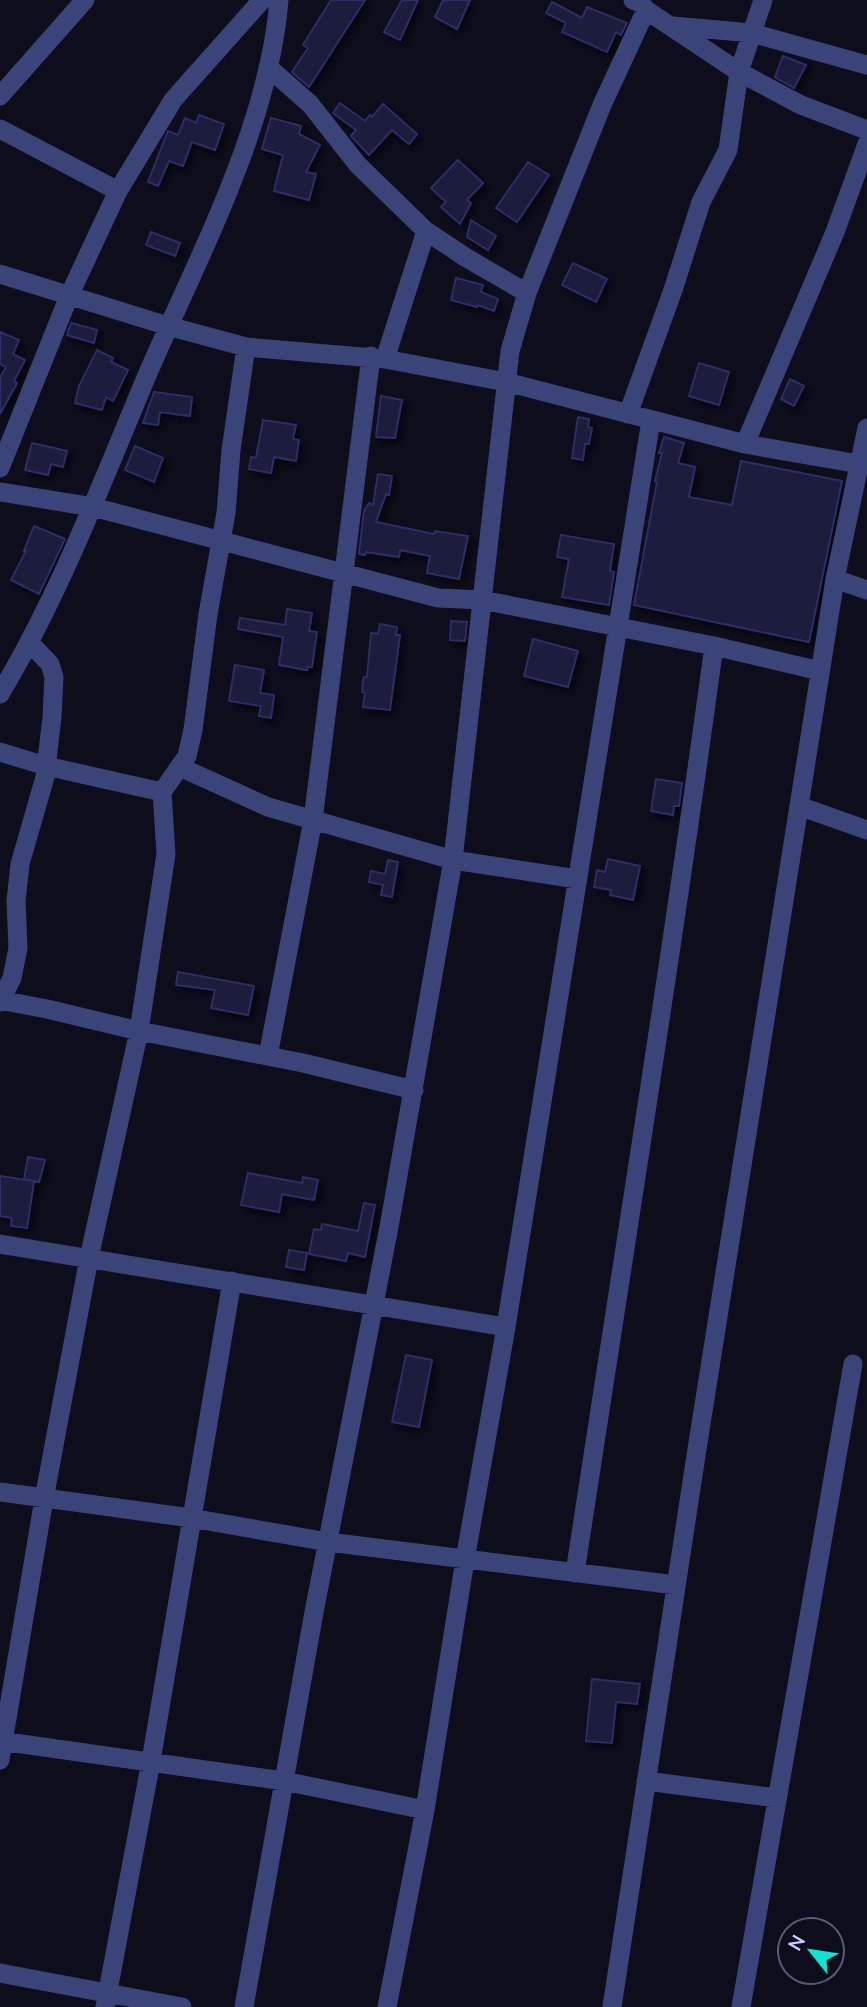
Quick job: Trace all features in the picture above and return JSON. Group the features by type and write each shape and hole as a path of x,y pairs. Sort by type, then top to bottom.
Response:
{"street":[{"path":"0,96 85,0"},
{"path":"0,468 69,296 118,191 173,100 262,0"},
{"path":"0,694 30,643 93,507 168,326 203,253 247,140 277,30 279,0"},
{"path":"628,414 673,290 701,202 728,150 739,72 763,0"},
{"path":"244,2007 328,1542 414,1090 453,860 506,383 515,330 527,293 603,105 639,5 739,72 801,105 867,130"},
{"path":"668,25 752,33 867,65"},
{"path":"268,67 310,104 358,165 426,230 465,257 527,293"},
{"path":"0,129 118,191"},
{"path":"745,444 835,232 867,144"},
{"path":"268,1056 313,820 344,572 378,358 426,230"},
{"path":"0,274 246,347 378,358 506,383 745,444 859,464"},
{"path":"246,347 231,450 228,503 208,614 193,730 187,756 162,792 166,854 139,1031 89,1258 1,1747 151,1761 284,1781 425,1811"},
{"path":"387,2007 425,1811 506,1327 651,419"},
{"path":"615,2006 676,1585 820,671 835,579 867,428"},
{"path":"0,492 93,507 438,598 482,600 714,646 820,671"},
{"path":"835,579 867,590"},
{"path":"30,643 50,664 54,677 46,766 20,864 16,901 18,948 12,978 0,1001 268,1056 414,1090"},
{"path":"575,1573 643,1118 677,914 714,646"},
{"path":"0,752 46,766 162,792"},
{"path":"180,767 268,807 453,860 578,879"},
{"path":"799,806 867,830"},
{"path":"0,1244 506,1327"},
{"path":"106,2000 151,1761 232,1282"},
{"path":"741,2007 853,1364"},
{"path":"0,1492 191,1518 328,1542 676,1585"},
{"path":"646,1781 777,1798"},
{"path":"0,1973 106,2000 183,2007"}],"building":[{"path":"331,0 365,0 309,87 292,72 308,48 303,45"},
{"path":"402,0 418,0 400,40 384,32"},
{"path":"443,0 470,0 457,29 435,17"},
{"path":"552,2 582,18 587,7 627,23 621,35 616,32 607,52 562,32 566,23 546,13"},
{"path":"783,56 806,65 794,88 775,77"},
{"path":"340,103 365,121 383,104 417,134 409,144 392,130 369,155 351,136 356,130 333,113"},
{"path":"199,115 224,124 215,150 192,142 183,166 169,161 158,186 148,182 168,131 178,135 185,118 196,123"},
{"path":"271,118 301,126 299,134 320,145 306,172 316,174 309,200 274,191 283,155 262,149"},
{"path":"458,160 483,183 467,200 471,203 460,224 441,207 446,202 431,188"},
{"path":"528,162 549,175 517,222 496,208"},
{"path":"471,220 496,236 488,250 467,237"},
{"path":"151,232 180,243 175,256 146,245"},
{"path":"573,263 607,279 596,302 562,285"},
{"path":"456,278 483,285 481,292 498,299 494,311 451,300"},
{"path":"71,323 97,330 94,343 67,335"},
{"path":"0,332 19,340 13,354 25,360 14,381 17,383 0,414 0,378 6,367 0,364"},
{"path":"97,350 113,358 111,362 128,370 113,401 106,397 102,410 75,403 79,386"},
{"path":"699,363 729,372 719,405 689,396"},
{"path":"790,379 804,386 794,406 781,399"},
{"path":"154,392 192,397 190,416 160,412 158,425 143,423"},
{"path":"381,396 402,400 395,438 376,437"},
{"path":"578,417 589,419 588,427 592,428 589,444 585,444 583,460 572,458"},
{"path":"263,420 296,425 293,439 299,440 296,461 274,457 271,473 249,469 251,457 256,458"},
{"path":"664,437 684,443 678,463 695,467 689,497 732,505 741,461 842,481 809,642 634,605 662,453 659,453"},
{"path":"32,443 67,451 63,467 51,464 48,475 25,470"},
{"path":"135,446 163,458 154,482 125,470"},
{"path":"378,474 392,476 389,495 386,494 376,522 434,534 435,531 468,536 459,579 427,573 430,556 400,550 399,557 366,552 365,555 359,554 364,511 369,503 373,505"},
{"path":"34,526 65,539 39,594 11,580 26,551"},
{"path":"561,535 614,544 610,571 614,572 609,605 562,597 569,559 557,557"},
{"path":"287,609 312,613 309,631 317,632 312,667 307,670 279,665 283,637 238,629 240,618 285,625"},
{"path":"451,621 467,622 465,641 450,640"},
{"path":"380,624 397,627 396,635 400,635 390,710 363,707 363,680 367,677 371,633 378,634"},
{"path":"533,639 578,651 568,687 524,676"},
{"path":"235,665 264,670 260,693 274,695 271,718 259,716 261,706 229,701"},
{"path":"656,779 682,783 679,806 674,806 673,815 651,811"},
{"path":"608,859 640,866 633,900 610,895 611,890 594,887 597,870 605,872"},
{"path":"388,860 398,862 392,897 381,895 383,885 369,882 371,871 385,874"},
{"path":"178,972 254,986 248,1015 211,1008 215,990 176,985"},
{"path":"28,1157 45,1160 39,1182 24,1179"},
{"path":"248,1173 302,1183 303,1177 318,1180 314,1200 282,1194 279,1212 241,1205"},
{"path":"0,1176 34,1181 27,1228 11,1226 12,1218 0,1216"},
{"path":"364,1203 375,1205 365,1257 348,1253 346,1261 309,1254 314,1229 321,1230 322,1224 358,1231"},
{"path":"289,1250 307,1253 304,1270 286,1267"},
{"path":"406,1355 432,1360 419,1427 392,1422"},
{"path":"592,1679 640,1684 637,1704 616,1702 612,1743 586,1741"}]}
